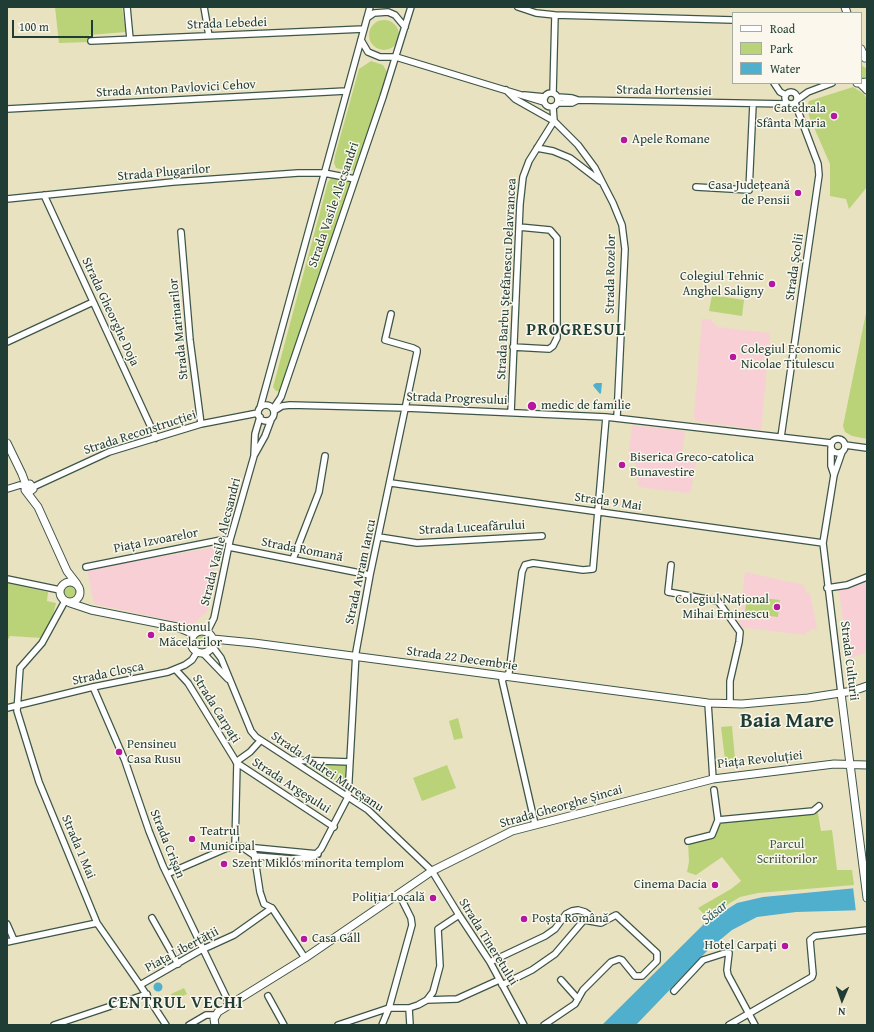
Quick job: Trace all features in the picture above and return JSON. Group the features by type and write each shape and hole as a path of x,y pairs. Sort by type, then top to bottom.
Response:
{"main road":[{"path":"7,443 68,571 77,584 85,603 91,610"},
{"path":"68,571 62,588 61,598 68,602 91,610 177,627 194,634"},
{"path":"62,588 70,582 77,584"},
{"path":"68,602 78,599 81,592"},
{"path":"200,631 207,632 213,643 210,650 200,652 193,648 191,642 194,634 200,631"},
{"name":"Strada 22 Decembrie","path":"213,643 224,639 708,703"},
{"path":"708,703 730,704 808,698 841,693 867,686"},
{"name":"Strada Culturii","path":"841,693 867,898"},
{"name":"Piața Revoluției","path":"713,779 850,763 867,765"},
{"name":"Strada Gheorghe Șincai","path":"216,1014 305,958 432,870 494,839 535,824 713,779"},
{"path":"215,1025 214,1019 216,1014"}],"street":[{"path":"127,7 130,39"},
{"path":"204,7 209,36"},
{"name":"Strada Vasile Alecsandri","path":"254,456 255,434 259,413 370,7"},
{"name":"Strada Vasile Alecsandri","path":"274,410 281,397 396,57 411,7"},
{"path":"518,7 555,15 732,20"},
{"path":"367,18 374,13 388,12 395,15 405,27"},
{"path":"506,90 515,99 554,121 555,15"},
{"name":"Strada Lebedei","path":"90,40 364,29"},
{"path":"361,40 368,52 373,55 380,57 396,57 522,95 532,100 545,100"},
{"path":"775,84 785,96 788,104 796,102 808,92"},
{"path":"785,96 791,92 808,92 829,84"},
{"name":"Strada Anton Pavlovici Cehov","path":"7,109 346,91"},
{"path":"794,93 797,96 796,102"},
{"path":"545,100 549,94 555,100"},
{"name":"Strada Hortensiei","path":"555,100 572,98 578,100 753,104 774,102 785,96"},
{"path":"545,100 548,107 555,100"},
{"name":"Strada Hortensiei","path":"774,102 788,104"},
{"name":"Strada Școlii","path":"781,437 819,175 818,164 796,102"},
{"path":"696,187 749,190 753,104"},
{"name":"Strada Barbu Ștefănescu Delavrancea","path":"511,412 519,227 523,177 528,161 554,121"},
{"name":"Strada Rozelor","path":"554,121 587,156 613,204 624,236 617,417"},
{"name":"Strada Rozelor","path":"537,148 553,151 570,158 602,183"},
{"name":"Strada Plugarilor","path":"7,199 298,173 324,173 355,179"},
{"name":"Strada Gheorghe Doja","path":"44,195 156,438"},
{"path":"513,347 549,349 553,346 557,338 557,238 550,230 519,227"},
{"name":"Strada Marinarilor","path":"181,232 190,340 201,424"},
{"path":"7,342 93,302"},
{"name":"Strada Avram Iancu","path":"305,856 318,854 334,827 348,797 356,657 370,574 391,483 417,350 385,340 391,314"},
{"path":"267,405 274,410 274,416 271,420 266,421 259,413 267,405"},
{"name":"Strada Progresului","path":"274,410 282,406 290,405 406,408 617,417 762,436 781,437 831,446 836,453 842,452"},
{"name":"Strada Reconstrucției","path":"7,489 20,485 29,488 95,458 201,424 259,413"},
{"path":"535,824 502,680 508,673 522,572 525,565 533,563 583,570 592,569 606,417"},
{"name":"Strada Vasile Alecsandri","path":"207,632 214,618 230,540 254,456 265,436 271,420"},
{"name":"Strada Progresului","path":"831,446 834,440 839,439 843,441 845,445 867,448"},
{"path":"842,452 845,445"},
{"name":"Strada Culturii","path":"831,446 831,466 834,475"},
{"name":"Strada Culturii","path":"841,693 827,588 823,544 834,475 842,452"},
{"path":"293,559 319,492 325,456"},
{"name":"Strada 9 Mai","path":"391,483 792,538 823,544"},
{"name":"Strada Luceafărului","path":"379,537 417,543 542,536"},
{"name":"Piața Izvoarelor","path":"86,567 221,540 230,540"},
{"name":"Strada Romană","path":"229,547 370,574"},
{"path":"671,565 668,592 718,601 740,632 730,681 730,704"},
{"path":"827,588 847,585 867,577"},
{"path":"7,579 62,588"},
{"name":"Strada 1 Mai","path":"68,602 42,643 20,668 17,707 22,733 39,782 97,923 140,985"},
{"name":"Strada Andrei Mureșanu","path":"213,643 221,658 228,679 251,731 260,741 292,760 372,814 432,870"},
{"name":"Strada Cloșca","path":"7,708 17,707 93,687 176,670 192,660 200,652"},
{"name":"Strada Andrei Mureșanu","path":"200,652 228,679"},
{"name":"Strada Carpați","path":"176,670 188,683 236,763 235,846"},
{"name":"Strada Crișan","path":"93,687 125,761 149,831 167,874 202,950 230,1005"},
{"name":"Piața Revoluției","path":"708,703 713,779"},
{"name":"Strada Carpați","path":"236,763 250,752 260,741"},
{"path":"292,760 350,762"},
{"name":"Strada Argeșului","path":"236,763 334,827"},
{"path":"688,841 712,835 718,820 714,790"},
{"path":"718,820 813,811 819,806"},
{"path":"167,874 235,846 305,856"},
{"path":"242,847 255,856 305,856"},
{"path":"256,848 254,852 264,904 272,908 305,958"},
{"name":"Strada Tineretului","path":"432,870 458,915 490,962 524,1025"},
{"path":"382,1025 389,1008 412,925 411,918 399,894"},
{"name":"Piața Libertății","path":"164,1024 140,985 202,950 234,935 272,908"},
{"path":"490,962 545,936 555,929 566,914 572,911 585,912 601,923"},
{"path":"427,1000 433,992 440,966 438,929 458,915"},
{"path":"338,1025 389,1008 408,1008 427,1000 457,999 532,970 555,954 584,920 601,923 616,915 657,953 657,961 646,974 638,977 622,960 614,960 588,984 578,999 567,1010 544,1025"},
{"path":"152,918 177,964"},
{"path":"7,942 97,923"},
{"path":"7,924 14,940"},
{"path":"729,1025 812,977 810,940 815,936 867,930"},
{"path":"674,991 703,960 725,953 729,954 727,970 748,1014 755,1025"},
{"path":"561,980 578,999"},
{"path":"54,1025 146,994"},
{"path":"268,996 284,1025"},
{"path":"408,1008 410,1025"},
{"path":"189,1025 206,1015 216,1014"}],"shaded area":[{"name":"Colegiul Economic Nicolae Titulescu","path":"702,319 709,319 718,327 770,333 761,430 696,421 694,417"},
{"path":"632,425 685,431 682,454 697,456 691,491 688,493 640,487 637,484 638,469 633,460 628,459"},
{"path":"217,547 207,612 192,625 94,604 87,569"},
{"name":"Colegiul Național Mihai Eminescu","path":"745,572 804,585 806,593 810,593 817,629 806,632 806,635 739,627"},
{"path":"867,582 867,652 848,659 839,590"}],"green space":[{"path":"55,7 122,7 126,32 89,35 89,42 59,43"},
{"path":"384,20 395,24 399,35 395,46 384,50 373,46 369,35 373,24"},
{"path":"371,61 383,65 387,72 387,77 355,170 348,171 336,168 334,163 335,156 359,69"},
{"path":"862,66 867,69 867,76 862,78"},
{"path":"853,87 864,94 867,100 867,187 849,209 846,199 830,196 830,164 809,116 807,107 809,101"},
{"path":"332,177 350,180 351,184 281,391 276,391 273,387 328,182"},
{"path":"712,295 744,300 742,316 709,311"},
{"path":"867,308 867,439 852,436 845,432 843,426"},
{"path":"7,583 48,592 47,601 56,603 52,619 42,638 10,636 7,641"},
{"path":"70,584 76,586 78,592 76,598 70,600 64,598 62,592 64,586"},
{"path":"747,596 780,600 778,617 745,613"},
{"path":"199,634 205,634 210,639 208,648 205,650 199,650 194,645 194,639"},
{"path":"458,718 463,738 454,740 449,721"},
{"path":"732,726 735,759 725,760 721,727"},
{"path":"311,762 346,764 344,788 310,767"},
{"path":"447,765 456,788 422,801 413,778"},
{"name":"Parcul Scriitorilor","path":"817,808 821,831 832,830 837,870 852,870 854,885 758,893 740,897 720,909 709,919 698,908 731,889 741,881 722,857 696,875 687,872 689,862 688,841 712,835 718,820 813,811"},
{"path":"184,988 187,994 174,1000 171,994"}],"water":[{"path":"596,383 602,383 600,394 593,385"},
{"path":"867,887 867,910 796,912 757,917 732,930 708,950 636,1025 602,1025 704,924 737,903 763,897"},
{"path":"158,982 163,987 158,992 153,987"}],"pier":[{"path":"867,885 867,912 856,912 853,887"}],"place":[{"name":"Catedrala Sfânta Maria","path":"834,116"},
{"name":"Apele Romane","path":"624,140"},
{"name":"Casa Județeană de Pensii","path":"798,193"},
{"name":"Colegiul Tehnic Anghel Saligny","path":"772,284"},
{"name":"Colegiul Economic Nicolae Titulescu","path":"733,357"},
{"name":"medic de familie","path":"532,406"},
{"name":"Biserica Greco-catolica Bunavestire","path":"622,465"},
{"name":"Colegiul Național Mihai Eminescu","path":"777,607"},
{"name":"Bastionul Măcelarilor","path":"151,635"},
{"name":"Pensineu Casa Rusu","path":"119,752"},
{"name":"Teatrul Municipal","path":"192,839"},
{"name":"Szent Miklós minorita templom","path":"224,864"},
{"name":"Cinema Dacia","path":"715,885"},
{"name":"Poliția Locală","path":"433,898"},
{"name":"Poșta Română","path":"524,919"},
{"name":"Casa Gáll","path":"304,939"},
{"name":"Hotel Carpați","path":"785,946"}],"district":[{"name":"PROGRESUL","path":"576,331"},
{"name":"Baia Mare","path":"787,722"},
{"name":"CENTRUL VECHI","path":"176,1004"}],"water label":[{"name":"Săsar","path":"715,913"}]}
